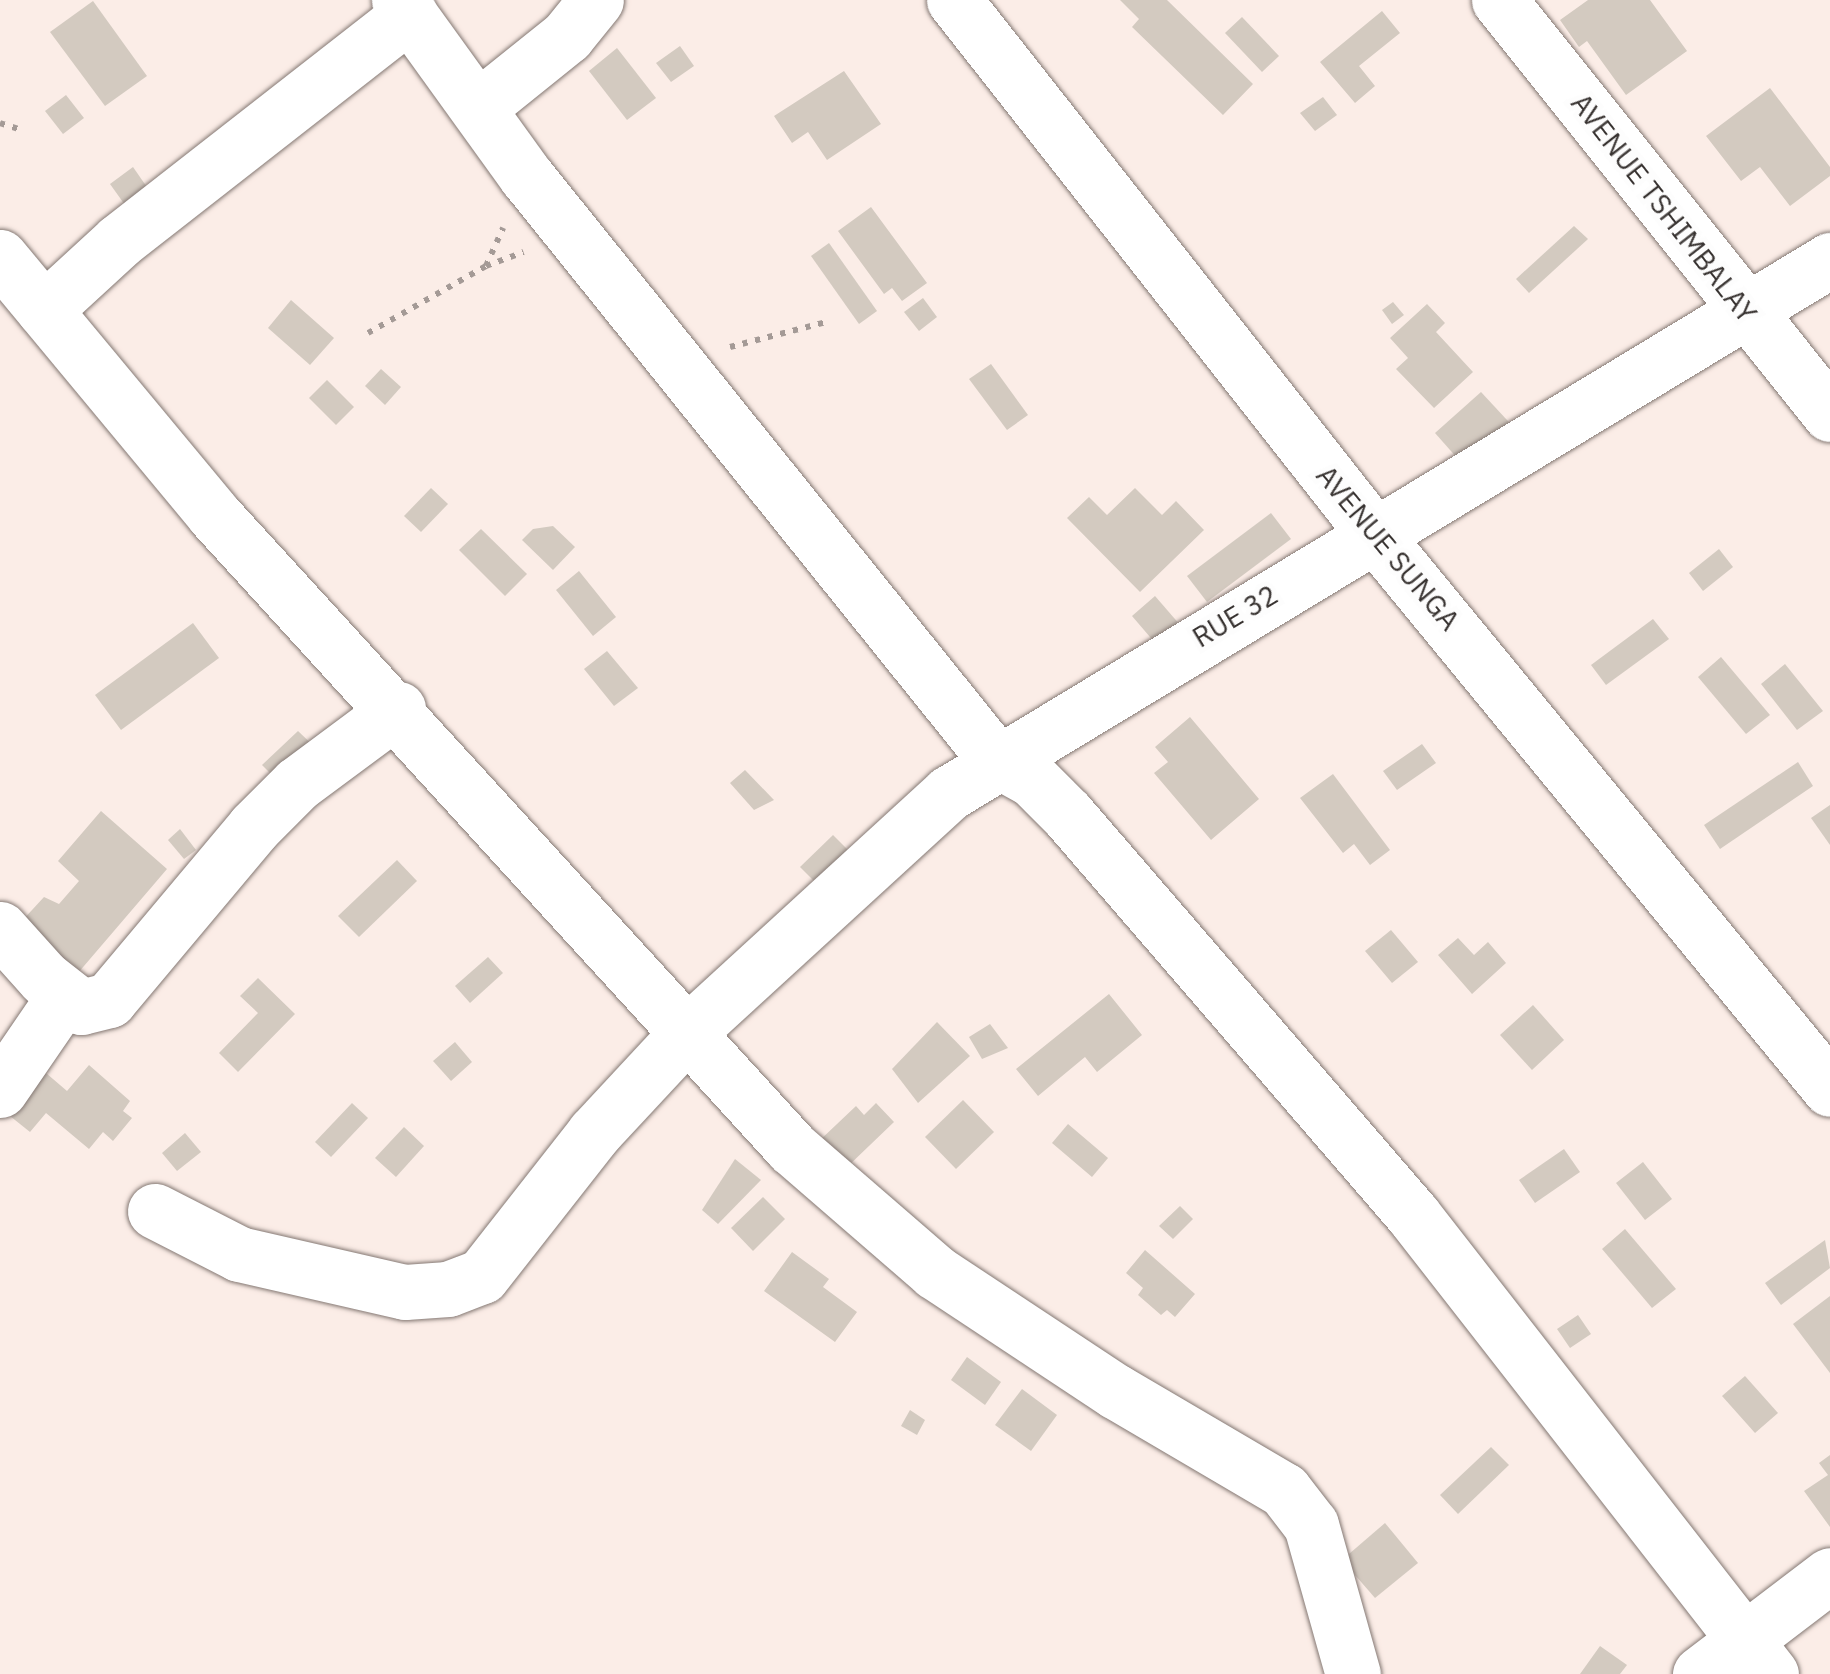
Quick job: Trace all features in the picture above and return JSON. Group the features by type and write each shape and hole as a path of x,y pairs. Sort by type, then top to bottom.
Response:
{"street":[{"path":"480,106 567,36 596,0"},
{"name":"AVENUE SUNGA","path":"954,0 1374,534 1830,1089"},
{"name":"AVENUE TSHIMBALAY","path":"1499,0 1830,414"},
{"path":"44,310 119,241 404,7 480,106 526,176 995,759 1033,780 1066,814 1412,1215 1757,1656"},
{"path":"0,258 214,514 398,709 792,1148 935,1272 1116,1391 1284,1490 1311,1525 1353,1674"},
{"name":"RUE 32","path":"155,1211 239,1254 405,1292 448,1290 482,1276 594,1133 686,1034 949,792 995,759 1747,314 1830,260"},
{"path":"0,928 81,1007 109,1000 254,827 297,784 398,709"},
{"path":"0,1090 65,995"},
{"path":"1700,1674 1757,1656 1830,1575"}],"path":[{"path":"0,122 19,129"},
{"path":"368,332 486,266 526,176"},
{"path":"670,358 826,322"}],"building":[{"path":"1120,0 1167,0 1253,84 1223,115 1132,27 1139,19"},
{"path":"1588,0 1650,0 1687,51 1626,95 1587,41 1579,47 1560,20"},
{"path":"93,1 147,76 105,106 50,32"},
{"path":"1382,11 1400,33 1359,66 1375,86 1355,103 1320,62"},
{"path":"1242,17 1279,56 1262,72 1225,33"},
{"path":"680,46 694,66 671,82 656,63"},
{"path":"617,48 656,98 627,120 589,71"},
{"path":"844,71 881,124 827,160 808,132 792,143 774,116"},
{"path":"1770,88 1830,167 1830,176 1790,206 1760,167 1741,181 1706,136"},
{"path":"66,95 84,118 63,134 45,111"},
{"path":"1323,97 1337,115 1315,131 1300,113"},
{"path":"133,167 158,203 135,219 110,184"},
{"path":"871,207 927,283 902,301 892,288 884,294 838,231"},
{"path":"1574,226 1588,239 1529,293 1516,279"},
{"path":"829,243 877,311 859,324 811,256"},
{"path":"923,298 937,317 919,331 904,312"},
{"path":"291,300 334,338 310,365 268,328"},
{"path":"1393,302 1404,315 1392,324 1382,310"},
{"path":"1427,304 1445,323 1436,332 1473,372 1434,408 1396,369 1408,358 1390,338"},
{"path":"991,364 1028,415 1007,430 969,379"},
{"path":"381,369 401,387 385,405 365,386"},
{"path":"327,380 354,407 336,425 309,398"},
{"path":"1481,392 1520,434 1473,476 1435,433"},
{"path":"431,488 448,504 421,532 404,516"},
{"path":"1135,488 1162,515 1176,501 1204,530 1140,592 1067,518 1089,497 1107,515"},
{"path":"1271,513 1291,539 1207,602 1187,576"},
{"path":"553,526 575,547 553,570 522,540 533,529"},
{"path":"481,529 527,574 505,596 459,550"},
{"path":"1719,549 1733,567 1703,591 1689,573"},
{"path":"579,571 616,617 593,636 556,590"},
{"path":"1155,596 1181,626 1156,644 1132,616"},
{"path":"1653,619 1669,639 1606,685 1591,665"},
{"path":"193,623 219,658 121,730 95,695"},
{"path":"607,651 638,688 614,706 584,669"},
{"path":"1721,657 1770,715 1746,734 1698,677"},
{"path":"1785,664 1823,711 1797,730 1761,684"},
{"path":"1190,717 1259,799 1211,840 1154,773 1168,762 1155,747"},
{"path":"298,731 320,752 284,787 262,765"},
{"path":"1422,744 1436,763 1397,790 1383,771"},
{"path":"1798,762 1813,786 1720,849 1704,825"},
{"path":"745,770 774,800 754,810 730,783"},
{"path":"1333,774 1390,850 1370,865 1354,844 1343,853 1300,798"},
{"path":"1830,805 1830,845 1811,818"},
{"path":"101,811 167,869 78,973 20,923 44,897 59,904 79,881 58,861"},
{"path":"180,829 196,850 184,859 168,840"},
{"path":"833,835 853,855 820,887 800,867"},
{"path":"397,860 417,881 359,937 338,916"},
{"path":"1391,930 1418,962 1392,983 1365,951"},
{"path":"1458,938 1474,955 1488,942 1506,963 1472,994 1438,955"},
{"path":"488,957 503,973 470,1003 455,986"},
{"path":"258,978 295,1014 238,1072 219,1053 258,1013 240,996"},
{"path":"1109,994 1142,1035 1097,1072 1085,1057 1038,1096 1016,1069"},
{"path":"1533,1005 1564,1040 1532,1070 1500,1035"},
{"path":"937,1022 970,1056 918,1103 892,1069"},
{"path":"990,1024 1008,1048 982,1059 969,1037"},
{"path":"455,1042 472,1062 451,1081 433,1061"},
{"path":"89,1065 130,1101 123,1111 132,1118 113,1141 103,1132 89,1149 46,1113 30,1132 10,1116 46,1073 67,1091"},
{"path":"963,1100 994,1132 956,1169 925,1137"},
{"path":"352,1103 368,1118 331,1157 315,1142"},
{"path":"876,1103 894,1122 845,1169 818,1142 856,1106 864,1115"},
{"path":"1068,1124 1108,1158 1092,1177 1052,1143"},
{"path":"404,1127 424,1146 396,1177 375,1158"},
{"path":"185,1133 201,1152 177,1171 162,1153"},
{"path":"1564,1149 1580,1172 1535,1203 1519,1180"},
{"path":"735,1159 761,1180 718,1224 702,1210"},
{"path":"1643,1162 1672,1199 1645,1220 1616,1183"},
{"path":"763,1197 785,1219 753,1251 731,1228"},
{"path":"1180,1206 1193,1219 1173,1239 1159,1226"},
{"path":"1625,1229 1676,1289 1652,1308 1602,1249"},
{"path":"1825,1240 1830,1268 1781,1305 1765,1283"},
{"path":"1145,1250 1195,1294 1175,1317 1167,1310 1161,1315 1138,1295 1143,1288 1126,1273"},
{"path":"792,1252 829,1279 823,1287 857,1312 835,1342 764,1291"},
{"path":"1830,1296 1830,1373 1793,1324"},
{"path":"1578,1315 1591,1334 1570,1348 1557,1329"},
{"path":"967,1357 1001,1382 985,1405 951,1380"},
{"path":"1745,1376 1778,1413 1755,1433 1722,1396"},
{"path":"1022,1389 1057,1415 1031,1451 995,1425"},
{"path":"910,1410 925,1420 917,1435 901,1426"},
{"path":"1491,1447 1509,1465 1458,1514 1440,1495"},
{"path":"1830,1455 1830,1527 1804,1491 1828,1475 1819,1463"},
{"path":"1385,1523 1418,1563 1375,1598 1342,1560"},
{"path":"1600,1646 1627,1665 1620,1674 1580,1674"}]}
